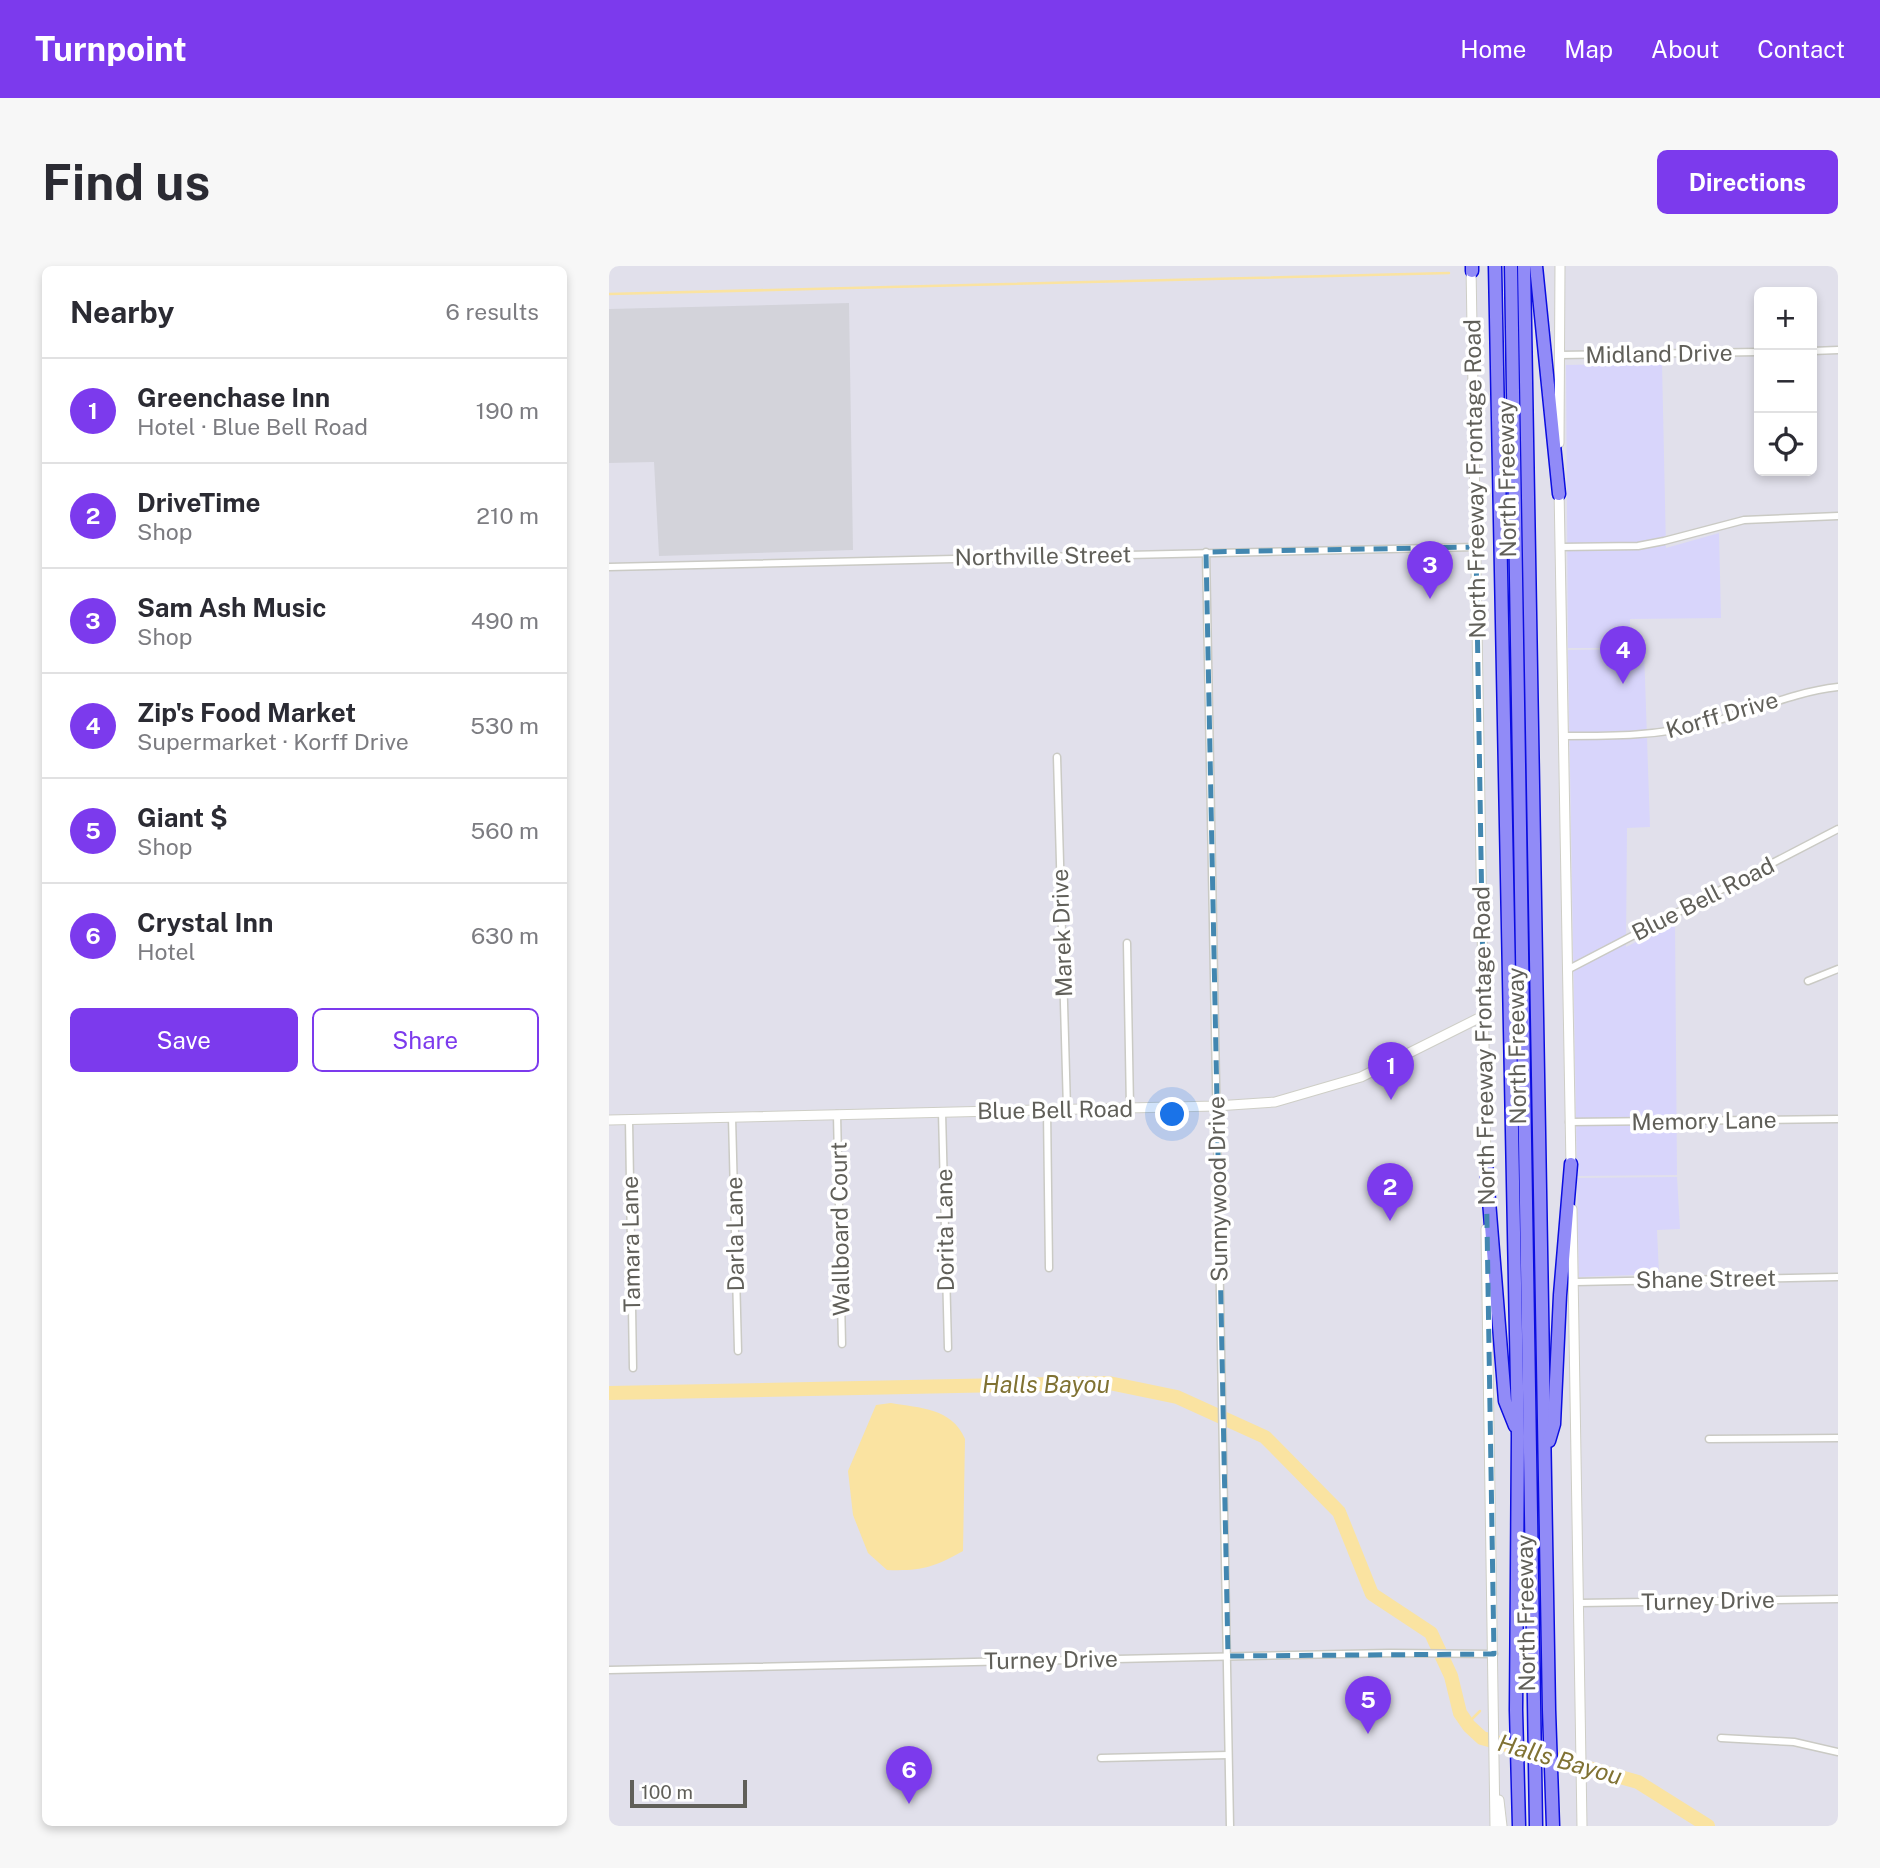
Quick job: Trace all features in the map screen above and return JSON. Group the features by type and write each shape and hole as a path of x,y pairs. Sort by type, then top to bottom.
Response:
{"highway":[{"name":"North Freeway","path":"1495,266 1518,1436 1516,1710 1519,1826"},
{"name":"North Freeway","path":"1511,266 1536,1826"},
{"name":"North Freeway","path":"1524,266 1553,1826"},
{"path":"1536,266 1559,494"},
{"path":"1486,1163 1506,1401 1518,1436"},
{"path":"1545,1455 1554,1423 1560,1295 1571,1164"}],"main road":[{"path":"1560,266 1559,494 1569,1122 1575,1282 1582,1826"},
{"name":"North Freeway Frontage Road","path":"1472,268 1495,1826"},
{"name":"Blue Bell Road","path":"609,1120 1216,1106 1275,1102 1361,1077 1483,1016"},
{"path":"1493,1770 1502,1826"}],"street":[{"path":"1817,351 1838,350"},
{"name":"Midland Drive","path":"1559,355 1754,352"},
{"path":"1560,547 1638,546 1744,520 1838,516"},
{"name":"Northville Street","path":"609,567 1476,547"},
{"name":"Sunnywood Drive","path":"1206,552 1230,1826"},
{"name":"Korff Drive","path":"1564,736 1672,732 1710,723 1783,698 1838,687"},
{"name":"Marek Drive","path":"1057,757 1067,1109"},
{"name":"Blue Bell Road","path":"1567,970 1838,829"},
{"path":"1127,943 1130,1108"},
{"path":"1808,981 1838,969"},
{"path":"1047,1110 1049,1268"},
{"name":"Dorita Lane","path":"942,1112 948,1349"},
{"name":"Wallboard Court","path":"838,1114 842,1344"},
{"name":"Darla Lane","path":"732,1117 738,1351"},
{"name":"Memory Lane","path":"1569,1122 1838,1119"},
{"name":"Tamara Lane","path":"629,1120 633,1368"},
{"name":"Shane Street","path":"1575,1282 1838,1277"},
{"path":"1709,1439 1838,1438"},
{"name":"Turney Drive","path":"1579,1603 1838,1599"},
{"name":"Turney Drive","path":"609,1670 1228,1656 1466,1652 1494,1654"},
{"path":"1721,1738 1794,1742 1838,1752"},
{"path":"1101,1758 1228,1755"}],"highlighted area":[{"path":"1476,547 1494,1654 1228,1656 1206,552"}],"shaded area":[{"path":"849,303 853,550 659,556 654,462 609,463 609,309"},
{"path":"1662,363 1666,548 1719,533 1721,618 1630,619 1630,648 1568,648 1566,365"},
{"path":"1644,649 1650,827 1627,828 1626,947 1675,922 1677,1175 1577,1176 1568,650"},
{"path":"1677,1177 1680,1229 1657,1230 1659,1274 1579,1277 1577,1178"},
{"path":"891,1403 924,1408 944,1415 965,1439 963,1551 935,1565 918,1569 887,1570 868,1553 853,1515 848,1471 876,1405"}],"waterway":[{"path":"609,294 1449,273"},
{"name":"Halls Bayou","path":"609,1393 1109,1383 1177,1397 1265,1437 1339,1512 1372,1594 1431,1633 1451,1676 1460,1713 1482,1738 1638,1782 1708,1826"},
{"path":"1467,1724 1480,1711"}],"place":[{"name":"Sam Ash Music","path":"1430,599"},
{"name":"Zip's Food Market","path":"1623,684"},
{"name":"Greenchase Inn","path":"1391,1100"},
{"name":"DriveTime","path":"1390,1221"},
{"name":"Giant $","path":"1368,1734"},
{"name":"Crystal Inn","path":"909,1804"}]}
